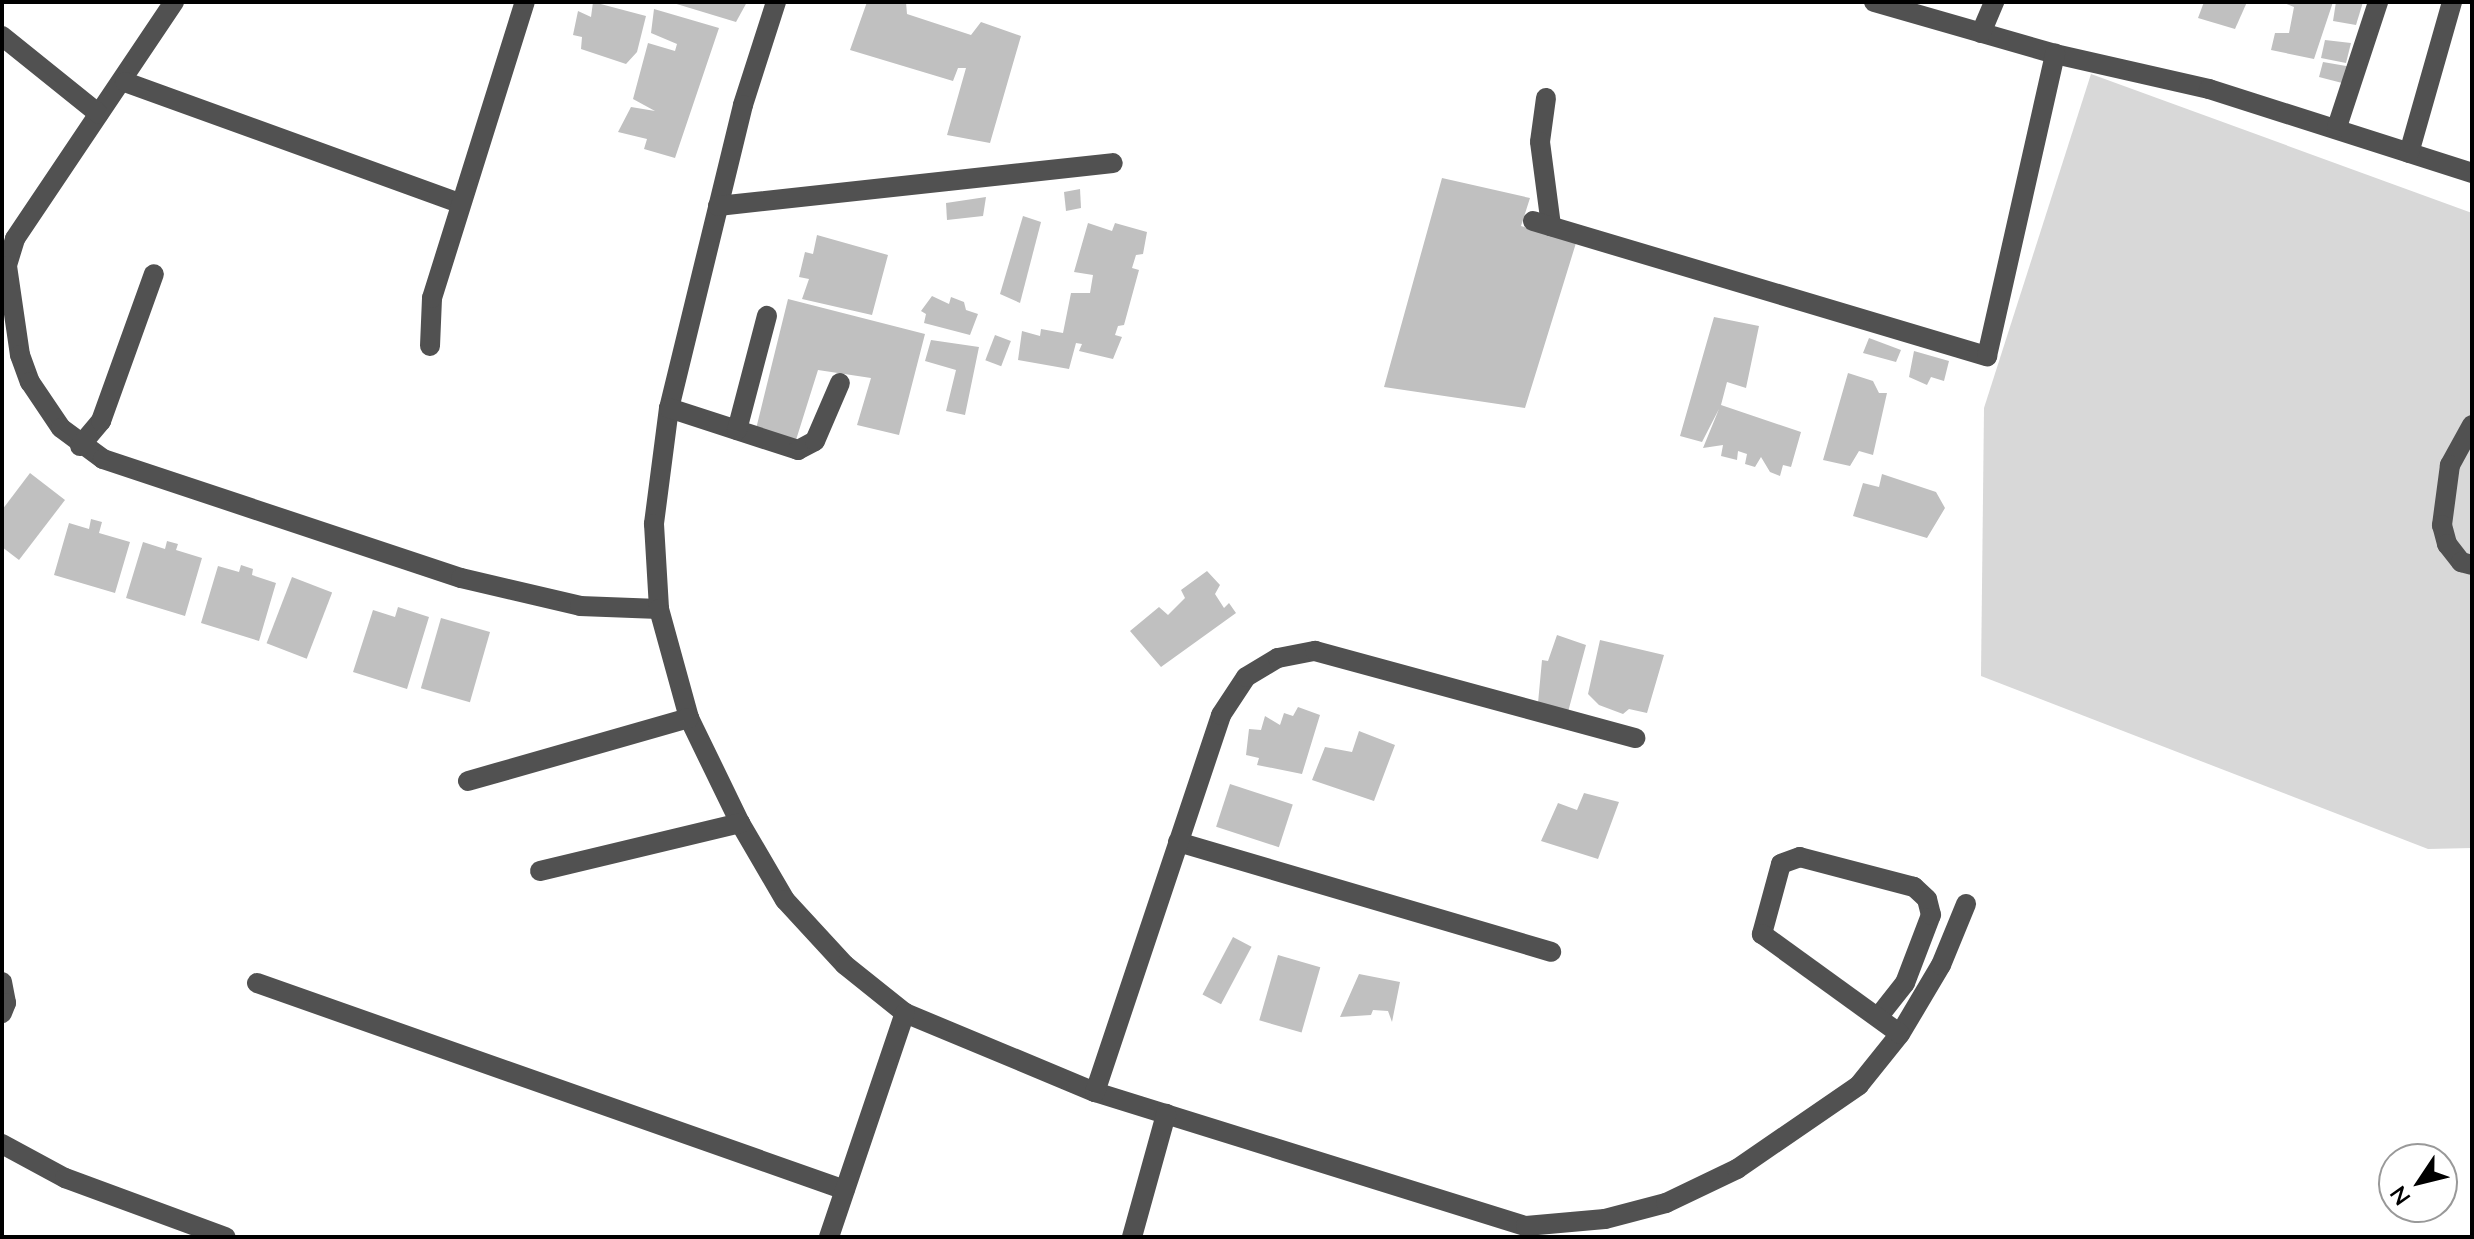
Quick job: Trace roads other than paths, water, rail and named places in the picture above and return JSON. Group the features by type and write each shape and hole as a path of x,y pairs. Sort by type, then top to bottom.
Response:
{"street":[{"path":"174,2 125,82 99,114 15,239 7,266 12,327 30,382 61,428 80,446 103,459 461,578 580,606 659,609"},
{"path":"430,346 432,298 459,203 525,2"},
{"path":"776,2 718,206 669,408 654,524 659,609 689,718 740,823 785,900 845,965 905,1013 1095,1092 1525,1231 1620,1215 1666,1203 1737,1169 1859,1085 1900,1034 1941,965 1966,904"},
{"path":"1874,2 2055,54 2209,89 2337,127 2472,173"},
{"path":"1981,33 1994,2"},
{"path":"2337,127 2378,2"},
{"path":"2409,153 2452,2"},
{"path":"2,36 99,114"},
{"path":"1546,98 1540,142 1542,223 1987,356 2055,54"},
{"path":"125,82 459,203"},
{"path":"718,206 1113,163"},
{"path":"80,446 101,421 154,274"},
{"path":"737,430 767,316"},
{"path":"669,408 798,450 815,441 840,383"},
{"path":"2472,425 2450,465 2442,525 2447,544 2461,562 2472,565"},
{"path":"1095,1092 1221,715 1246,677 1278,658 1315,651 1635,738"},
{"path":"468,781 689,718"},
{"path":"540,871 740,823"},
{"path":"1178,842 1551,952"},
{"path":"1879,1016 1905,983 1931,915 1927,899 1914,887 1800,857 1781,864 1762,934 1779,951 1879,1016 1900,1034"},
{"path":"2,982 6,1003 2,1013"},
{"path":"257,983 845,1190"},
{"path":"829,1237 905,1013"},
{"path":"1132,1237 1166,1114"},
{"path":"2,1144 65,1178 225,1237"}]}
